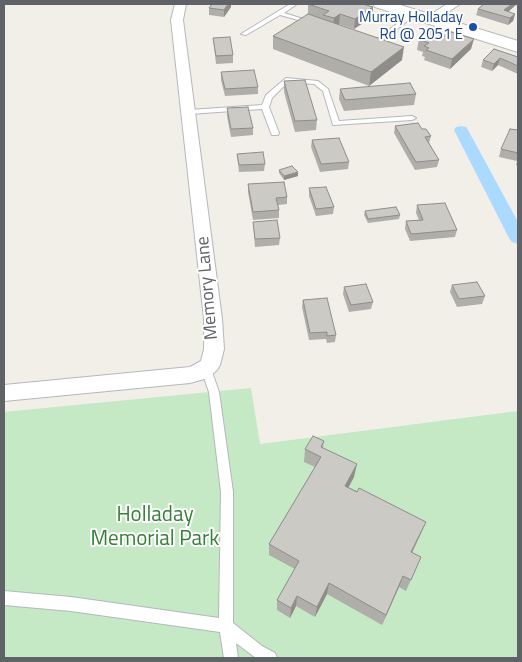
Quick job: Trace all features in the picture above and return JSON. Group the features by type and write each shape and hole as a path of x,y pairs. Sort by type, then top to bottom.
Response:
{"main road":[{"path":"382,4 518,46"}],"street":[{"name":"Memory Lane","path":"180,4 176,20 213,320 214,349 210,365 206,369"},
{"path":"431,19 454,4"},
{"path":"4,393 190,375 206,369"}],"lane":[{"path":"244,34 294,4"},
{"path":"279,12 317,25"},
{"path":"364,41 374,44 413,14"},
{"path":"275,134 265,106 268,98 286,80 316,82 326,90 336,123 412,118"},
{"path":"188,112 265,106"},
{"path":"206,369 214,392 226,492 226,626 231,658"},
{"path":"4,598 71,604 226,626 257,651 270,658"}],"green space":[{"name":"Holladay Memorial Park","path":"251,388 260,444 518,411 518,658 4,658 4,412"}],"building":[{"path":"212,4 228,4 224,10 209,8"},
{"path":"308,4 363,4 373,7 355,19 340,14 334,18 323,15 329,11"},
{"path":"484,4 512,4 504,10 515,14 510,18 478,9"},
{"path":"308,14 404,47 371,72 273,36"},
{"path":"434,27 474,39 452,59 426,50 429,48 424,46 429,43 419,39"},
{"path":"230,37 233,55 216,56 213,38"},
{"path":"494,49 518,57 518,66 500,58 494,64 483,60"},
{"path":"254,70 258,87 225,89 221,72"},
{"path":"305,80 317,120 295,121 284,81"},
{"path":"410,83 416,94 345,100 340,89"},
{"path":"248,107 253,128 231,129 227,108"},
{"path":"418,123 431,136 425,137 439,160 416,162 395,126"},
{"path":"510,129 518,130 518,153 501,149"},
{"path":"339,138 349,162 321,164 312,140"},
{"path":"263,152 265,164 239,165 237,154"},
{"path":"292,166 298,172 284,176 279,170"},
{"path":"284,182 287,197 276,198 279,210 253,212 248,184"},
{"path":"326,187 334,207 316,209 309,188"},
{"path":"445,203 457,230 411,234 406,221 423,220 417,205"},
{"path":"396,207 400,215 368,219 365,211"},
{"path":"277,220 280,238 255,239 253,222"},
{"path":"477,282 485,296 459,299 452,285"},
{"path":"366,284 373,302 351,305 344,287"},
{"path":"327,298 336,335 327,336 327,332 310,333 303,300"},
{"path":"313,436 324,441 321,447 357,464 345,486 357,492 359,488 426,522 411,552 421,557 411,580 403,576 386,615 329,583 317,607 297,596 291,608 277,600 299,561 269,544 321,457 305,449"}],"waterway":[{"path":"461,130 518,238"}],"place":[{"name":"Murray Holladay Rd @ 2051 E","path":"473,27"}]}
